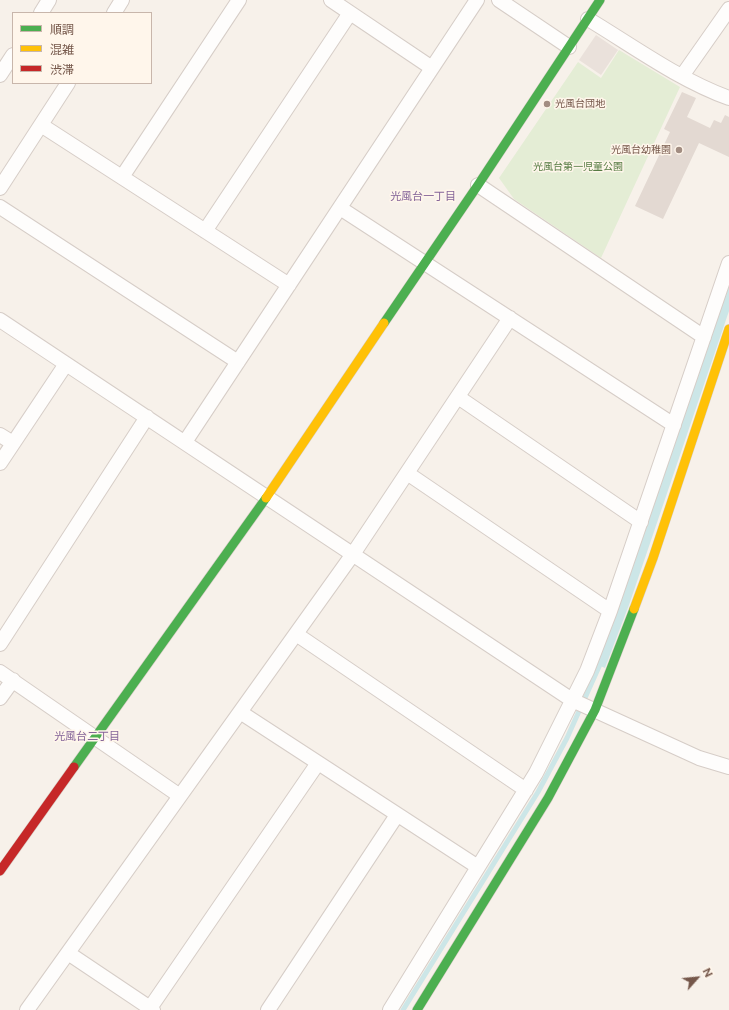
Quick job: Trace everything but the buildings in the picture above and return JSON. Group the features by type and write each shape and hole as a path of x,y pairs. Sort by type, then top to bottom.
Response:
{"street":[{"path":"115,12 122,0"},
{"path":"122,177 239,0"},
{"path":"331,0 432,68"},
{"path":"185,442 477,0"},
{"path":"499,0 569,46"},
{"path":"0,871 267,497 478,185 600,0"},
{"path":"682,76 729,9"},
{"path":"205,231 350,13"},
{"path":"588,19 682,76 707,90 729,98"},
{"path":"0,75 12,57"},
{"path":"0,188 67,84"},
{"path":"41,125 289,285"},
{"path":"478,185 704,337"},
{"path":"0,207 238,362"},
{"path":"340,208 674,425"},
{"path":"390,1010 536,773 587,671 641,522 729,263"},
{"path":"27,1010 353,554 510,318"},
{"path":"0,320 572,700 699,758 729,768"},
{"path":"418,1010 548,798 595,710 653,558 729,329"},
{"path":"0,463 66,364"},
{"path":"458,397 641,522"},
{"path":"0,644 147,417"},
{"path":"0,435 13,443"},
{"path":"407,473 610,611"},
{"path":"296,634 526,790"},
{"path":"0,672 180,796"},
{"path":"0,698 12,680"},
{"path":"240,712 478,868"},
{"path":"68,953 152,1009 318,763"},
{"path":"268,1010 397,815"}],"shaded area":[{"path":"596,35 618,50 601,75 579,60"}],"green space":[{"name":"光風台第一児童公園","path":"619,50 680,87 601,258 514,199 499,178 578,62 601,78"}],"water":[{"path":"729,275 729,311 629,605 605,668 594,663"}],"waterway":[{"path":"403,1010 538,792 567,738 602,660"}],"traffic: fast":[{"path":"384,323 478,185 600,0"},
{"path":"74,767 266,498"},
{"path":"417,1010 548,798 595,710 634,609"}],"traffic: slow":[{"path":"266,498 384,323"},
{"path":"634,609 653,558 729,329"}],"traffic: jam":[{"path":"0,871 74,767"}],"place":[{"name":"光風台団地","path":"547,104"},
{"name":"光風台幼稚園","path":"679,150"}],"district":[{"name":"光風台一丁目","path":"423,197"},
{"name":"光風台二丁目","path":"87,737"}]}
